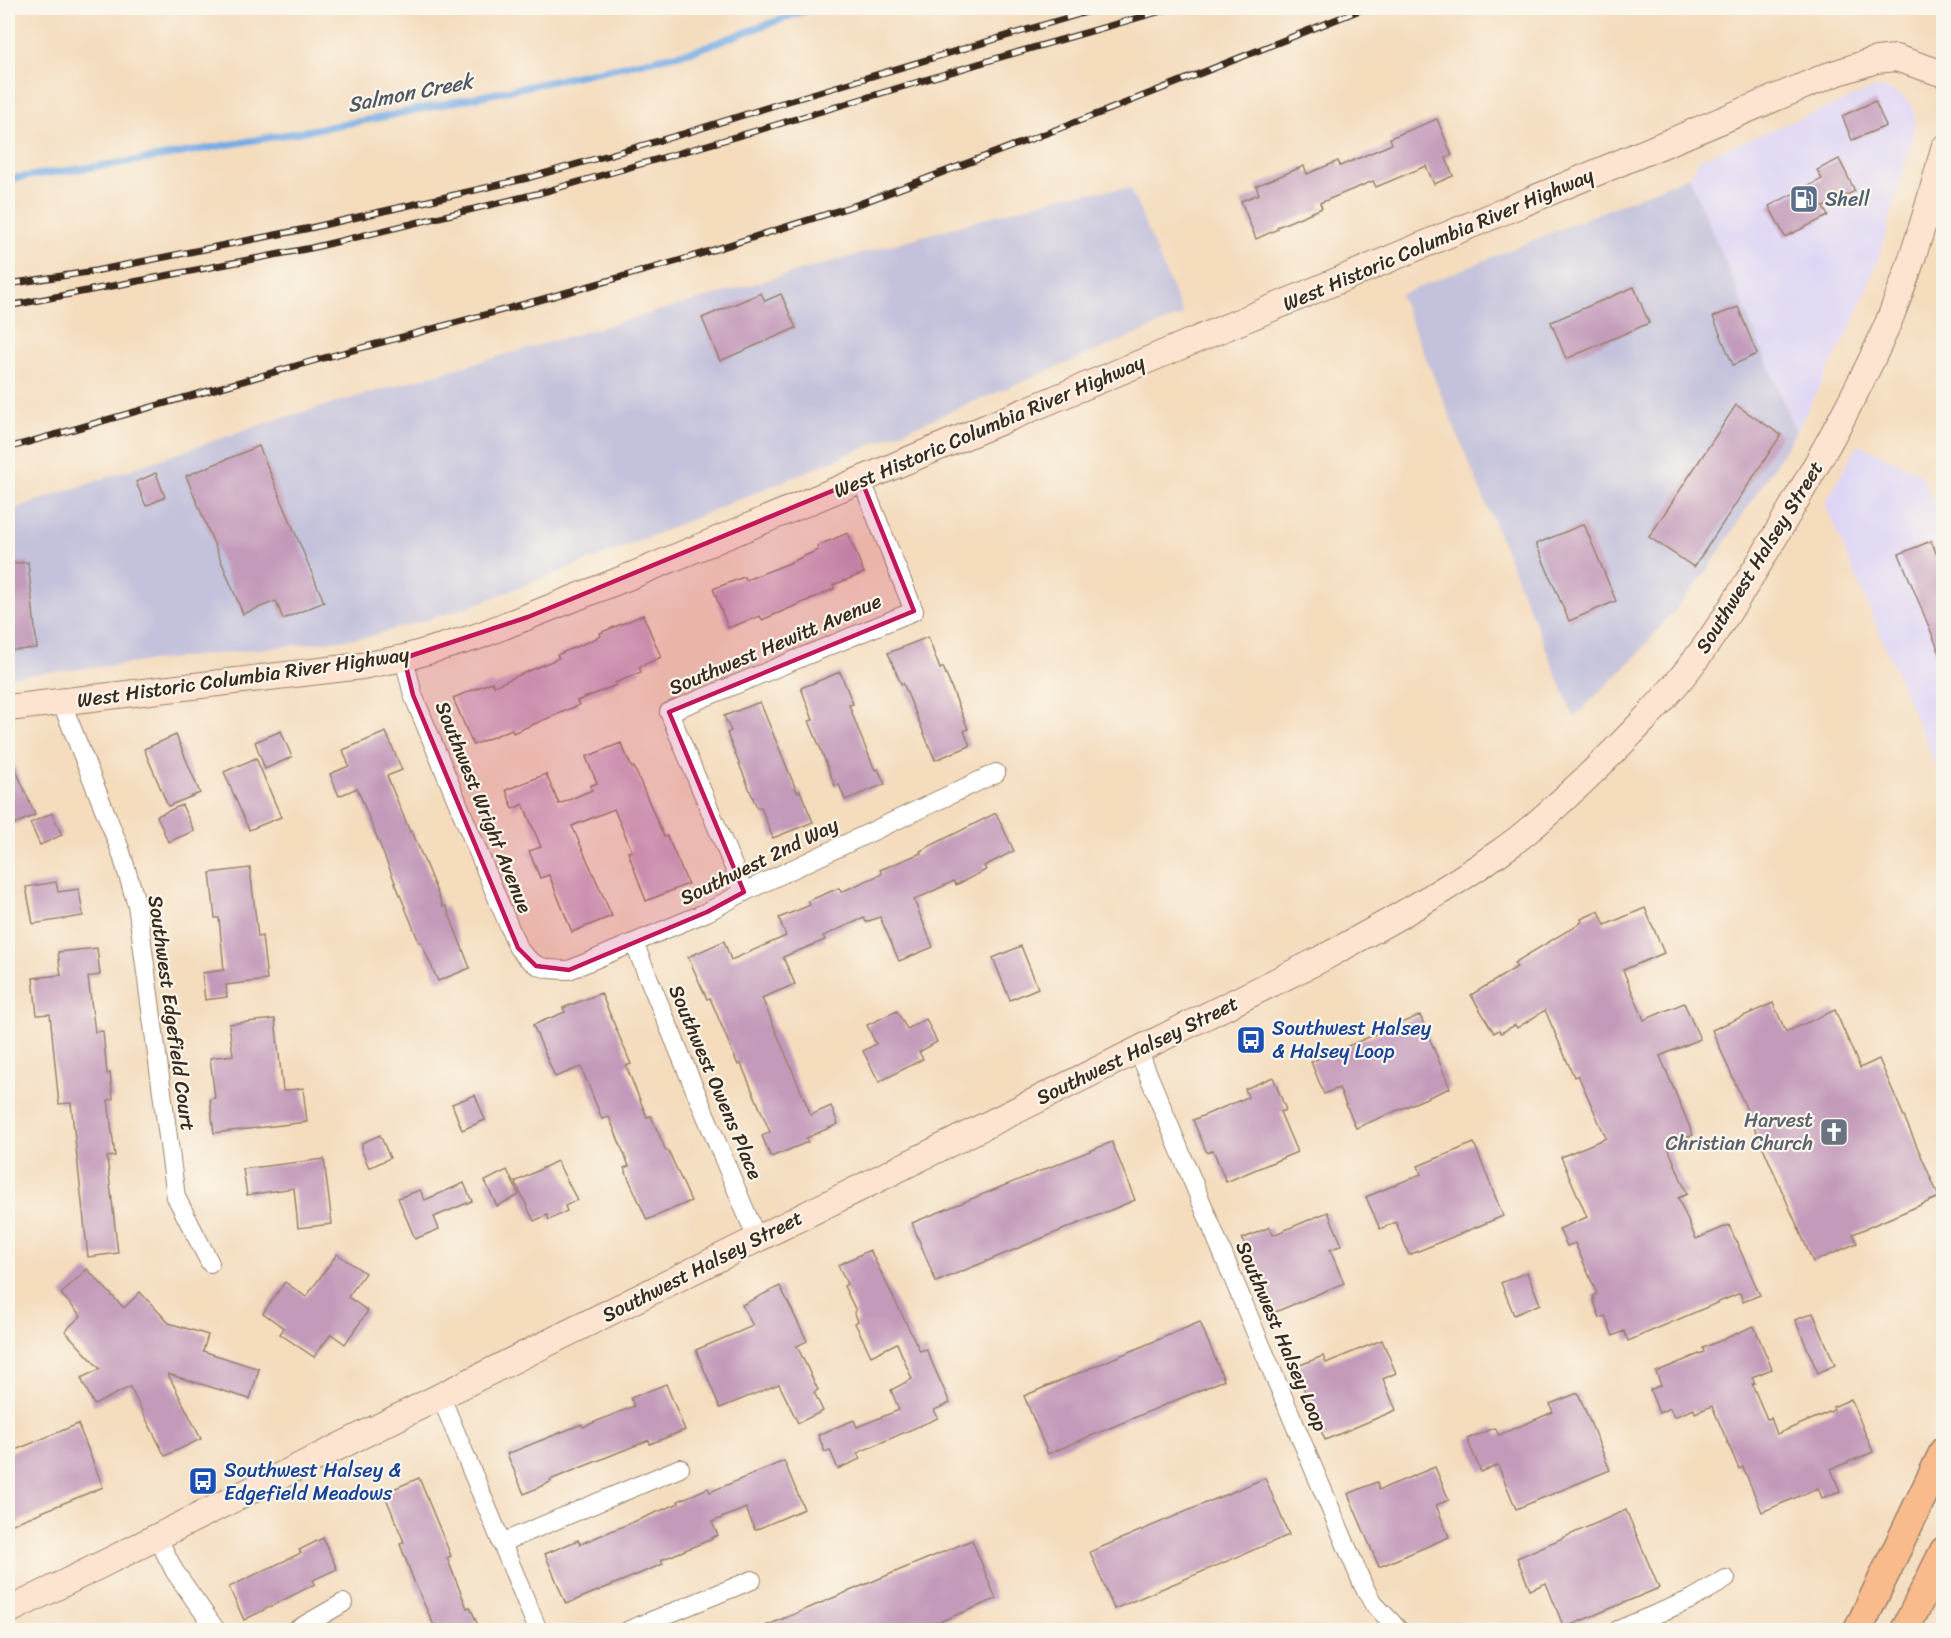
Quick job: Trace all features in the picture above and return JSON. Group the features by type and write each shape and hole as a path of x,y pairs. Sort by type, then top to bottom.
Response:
{"main road":[{"path":"1858,1630 1944,1451"},
{"path":"1905,1630 1944,1551"}],"street":[{"name":"West Historic Columbia River Highway","path":"8,708 362,666 404,658 458,643 528,617 1830,75 1876,60 1896,58 1944,74"},
{"name":"Southwest Halsey Street","path":"8,1611 1333,953 1388,923 1501,852 1535,825 1630,737 1701,652 1732,606 1774,538 1852,400 1880,342 1898,297 1932,196 1944,148"},
{"name":"Southwest Hewitt Avenue","path":"744,892 669,712 914,611 861,479"},
{"name":"Southwest Wright Avenue","path":"404,658 413,695 518,948 527,960 536,966"},
{"name":"Southwest Edgefield Court","path":"61,701 120,849 136,905 176,1197 210,1263"},
{"name":"Southwest 2nd Way","path":"536,966 550,970 569,970 634,943 707,912 744,892 996,773"},
{"name":"Southwest Owens Place","path":"634,943 757,1239"},
{"name":"Southwest Halsey Loop","path":"1138,1050 1363,1585 1373,1604 1399,1630"},
{"path":"441,1396 538,1630"},
{"path":"501,1543 680,1468"},
{"path":"157,1537 175,1572 216,1630"},
{"path":"1618,1630 1692,1599 1726,1579"},
{"path":"629,1630 752,1580"},
{"path":"296,1630 343,1603"}],"highlighted area":[{"path":"861,479 914,611 669,712 744,892 707,912 569,970 536,966 518,948 413,695 404,658 528,617"}],"shaded area":[{"path":"1875,88 1887,89 1905,98 1911,105 1915,115 1914,134 1880,255 1854,320 1796,432 1689,176 1700,159"},
{"path":"1689,176 1796,432 1702,578 1635,657 1574,717 1400,295"},
{"path":"1130,188 1183,315 627,546 463,609 368,637 8,677 8,511 275,420 1067,195"},
{"path":"1858,444 1921,474 1943,526 1943,783 1825,504"}],"building":[{"path":"1875,101 1886,126 1852,140 1842,116"},
{"path":"1437,119 1452,155 1446,158 1453,176 1434,184 1426,166 1376,187 1373,181 1320,203 1322,208 1277,227 1278,229 1256,239 1241,201 1259,194 1256,186 1304,166 1307,174 1338,161 1340,166 1392,144 1390,138"},
{"name":"Shell","path":"1839,159 1855,191 1823,207 1828,216 1785,237 1769,206 1822,179 1817,170"},
{"path":"1634,287 1649,323 1566,359 1551,322"},
{"path":"761,293 765,301 781,294 796,328 720,361 702,318"},
{"path":"1738,307 1757,354 1733,365 1713,317"},
{"path":"1736,405 1781,435 1694,567 1649,537"},
{"path":"259,446 324,602 283,619 276,601 243,614 186,476"},
{"path":"156,473 165,497 146,506 136,482"},
{"path":"1584,524 1616,601 1569,621 1536,544"},
{"path":"848,533 864,573 833,585 834,589 762,620 760,616 728,628 713,589 744,577 746,580 787,564 818,550 817,546"},
{"path":"1931,541 1938,557 1944,555 1943,661 1899,554"},
{"path":"28,562 37,648 8,651 8,564"},
{"path":"643,615 661,657 639,667 641,672 577,701 579,705 513,733 512,729 473,745 453,698 492,682 494,686 559,658 557,655 601,636 600,633"},
{"path":"928,637 968,729 964,731 970,746 935,760 888,653"},
{"path":"840,672 853,704 849,705 861,737 875,770 878,769 885,784 845,800 839,784 835,786 809,721 813,720 801,688"},
{"path":"760,702 797,792 800,791 813,822 773,838 761,807 757,808 736,756 727,733 731,731 724,716"},
{"path":"281,731 292,757 265,769 255,742"},
{"path":"386,732 402,770 387,776 443,907 446,906 470,968 438,981 419,942 357,788 339,796 330,774 349,766 343,750"},
{"path":"176,735 200,793 168,806 144,749"},
{"path":"621,743 688,884 646,901 628,852 632,851 614,809 572,826 612,916 572,932 549,875 540,878 529,851 541,847 523,804 513,809 506,790 546,774 559,804 592,790 590,786 597,783 586,757"},
{"path":"8,751 35,815 8,827"},
{"path":"256,758 281,817 249,830 224,772"},
{"path":"182,805 194,831 168,842 157,816"},
{"path":"52,813 62,835 40,845 30,823"},
{"path":"996,813 1014,851 984,866 986,870 956,885 954,881 914,900 933,947 899,961 880,917 866,922 864,918 823,936 825,940 783,957 795,984 762,998 811,1115 831,1106 838,1124 806,1138 808,1142 771,1157 762,1136 770,1132 741,1064 738,1065 710,998 707,999 688,957 724,941 731,960 786,936 779,918 810,905 808,901 839,888 841,892 882,874 880,870 921,853 920,851"},
{"path":"250,868 258,937 262,936 267,980 226,985 227,997 205,1000 202,973 224,970 219,918 215,918 210,873"},
{"path":"56,882 58,892 79,889 83,916 33,924 26,887"},
{"path":"1645,908 1664,953 1623,970 1644,1020 1684,1003 1700,1039 1660,1056 1693,1135 1667,1145 1687,1194 1678,1198 1696,1239 1729,1225 1760,1295 1743,1302 1740,1293 1628,1341 1624,1331 1613,1336 1605,1316 1600,1318 1593,1299 1595,1299 1593,1296 1597,1294 1575,1243 1567,1246 1559,1229 1587,1217 1561,1157 1606,1138 1578,1075 1574,1077 1545,1010 1517,1028 1515,1025 1501,1033 1499,1030 1494,1033 1471,995 1517,967 1514,963 1582,922 1581,919 1599,911 1605,925"},
{"path":"1021,946 1038,988 1010,1000 993,958"},
{"path":"97,948 100,975 88,977 95,1032 103,1031 107,1074 110,1073 113,1099 108,1100 115,1156 107,1157 118,1253 88,1257 71,1103 59,1104 50,1014 37,1015 33,978 61,975 58,952"},
{"path":"601,993 631,1064 626,1066 647,1117 651,1116 691,1201 647,1220 624,1168 629,1166 609,1117 602,1119 581,1067 555,1077 533,1025 565,1012 563,1008"},
{"name":"Harvest Christian Church","path":"1773,1003 1786,1032 1835,1010 1860,1068 1879,1059 1939,1197 1853,1234 1857,1243 1813,1262 1712,1030"},
{"path":"897,1011 907,1029 926,1019 937,1042 919,1052 923,1059 879,1082 863,1051 876,1044 867,1025"},
{"path":"1420,1015 1450,1088 1356,1128 1339,1088 1324,1094 1311,1062"},
{"path":"275,1019 283,1091 303,1088 307,1122 214,1133 210,1099 215,1098 210,1058 233,1055 229,1024"},
{"path":"1273,1077 1286,1110 1280,1112 1297,1152 1226,1182 1213,1150 1207,1153 1193,1120 1248,1097 1245,1089"},
{"path":"475,1095 485,1120 462,1130 452,1104"},
{"path":"380,1135 390,1158 369,1168 362,1151 362,1143"},
{"path":"1112,1142 1135,1200 936,1282 912,1223"},
{"path":"1474,1143 1503,1216 1409,1255 1396,1222 1380,1229 1366,1197 1421,1174 1418,1166"},
{"path":"324,1159 332,1224 298,1228 294,1188 247,1195 243,1169"},
{"path":"557,1161 577,1200 565,1206 567,1211 549,1220 547,1215 534,1221 515,1182"},
{"path":"507,1170 519,1195 497,1206 485,1181"},
{"path":"464,1183 472,1201 434,1217 439,1229 415,1239 398,1198 420,1190 425,1200"},
{"path":"1328,1212 1342,1245 1330,1250 1344,1283 1273,1313 1242,1239 1270,1227 1273,1235"},
{"path":"870,1250 920,1351 926,1349 950,1403 934,1410 938,1418 857,1453 860,1459 838,1469 830,1450 825,1452 818,1435 854,1420 857,1427 899,1410 891,1390 912,1379 897,1343 871,1356 855,1323 858,1321 854,1312 856,1311 844,1286 847,1284 838,1265"},
{"path":"337,1254 365,1273 348,1297 368,1311 345,1344 331,1334 314,1357 280,1334 284,1328 263,1313 285,1282 306,1297"},
{"path":"87,1269 124,1308 140,1292 169,1323 208,1335 203,1351 259,1369 250,1399 168,1374 201,1439 165,1456 130,1387 94,1405 81,1378 100,1369 65,1331 81,1316 61,1294"},
{"path":"1527,1272 1540,1304 1514,1315 1501,1283"},
{"path":"780,1286 807,1341 797,1346 818,1390 814,1392 823,1411 798,1423 779,1384 720,1408 696,1350 753,1326 742,1305"},
{"path":"1813,1313 1835,1365 1818,1373 1795,1320"},
{"path":"1200,1322 1224,1380 1048,1454 1024,1396"},
{"path":"1754,1326 1772,1369 1752,1377 1755,1383 1752,1384 1767,1419 1771,1418 1777,1434 1834,1410 1833,1407 1851,1399 1873,1452 1831,1469 1840,1491 1822,1498 1818,1488 1762,1512 1743,1467 1739,1469 1712,1406 1695,1413 1694,1409 1674,1417 1670,1408 1659,1413 1650,1390 1661,1385 1656,1372 1704,1352 1703,1348"},
{"path":"1382,1340 1396,1373 1383,1379 1396,1410 1325,1440 1295,1367 1323,1356 1326,1363"},
{"path":"666,1384 685,1430 650,1444 649,1440 550,1480 551,1482 524,1494 507,1454 634,1406 631,1398"},
{"path":"1578,1393 1610,1470 1516,1509 1498,1465 1481,1472 1467,1439 1495,1428 1499,1435 1553,1412 1550,1404"},
{"path":"78,1424 103,1487 8,1526 8,1453"},
{"path":"784,1461 804,1509 755,1530 746,1508 712,1522 718,1535 712,1539 661,1560 663,1564 566,1604 545,1554 578,1540 580,1544 679,1503 678,1501 708,1488 710,1492"},
{"path":"1435,1467 1449,1500 1436,1505 1449,1537 1379,1567 1348,1494 1377,1482 1379,1490"},
{"path":"419,1478 451,1556 447,1558 467,1608 470,1607 480,1630 436,1630 415,1584 400,1544 404,1542 384,1493"},
{"path":"1265,1478 1289,1535 1114,1609 1090,1552"},
{"path":"1626,1510 1659,1588 1564,1628 1546,1583 1530,1590 1517,1558"},
{"path":"323,1538 337,1569 313,1580 315,1584 244,1620 229,1587 301,1553 299,1550"},
{"path":"972,1540 996,1599 919,1630 756,1630"}],"waterway":[{"name":"Salmon Creek","path":"8,179 142,160 378,118 694,51 812,8"}],"railway":[{"path":"8,284 95,271 310,228 528,178 686,133 1100,8"},
{"path":"8,306 311,248 540,193 1172,8"},
{"path":"8,448 320,359 678,261 859,204 1108,110 1365,8"}],"place":[{"name":"Shell","path":"1804,199"},
{"name":"Southwest Halsey & Halsey Loop","path":"1251,1040"},
{"name":"Harvest Christian Church","path":"1834,1132"},
{"name":"Southwest Halsey & Edgefield Meadows","path":"203,1481"}]}
